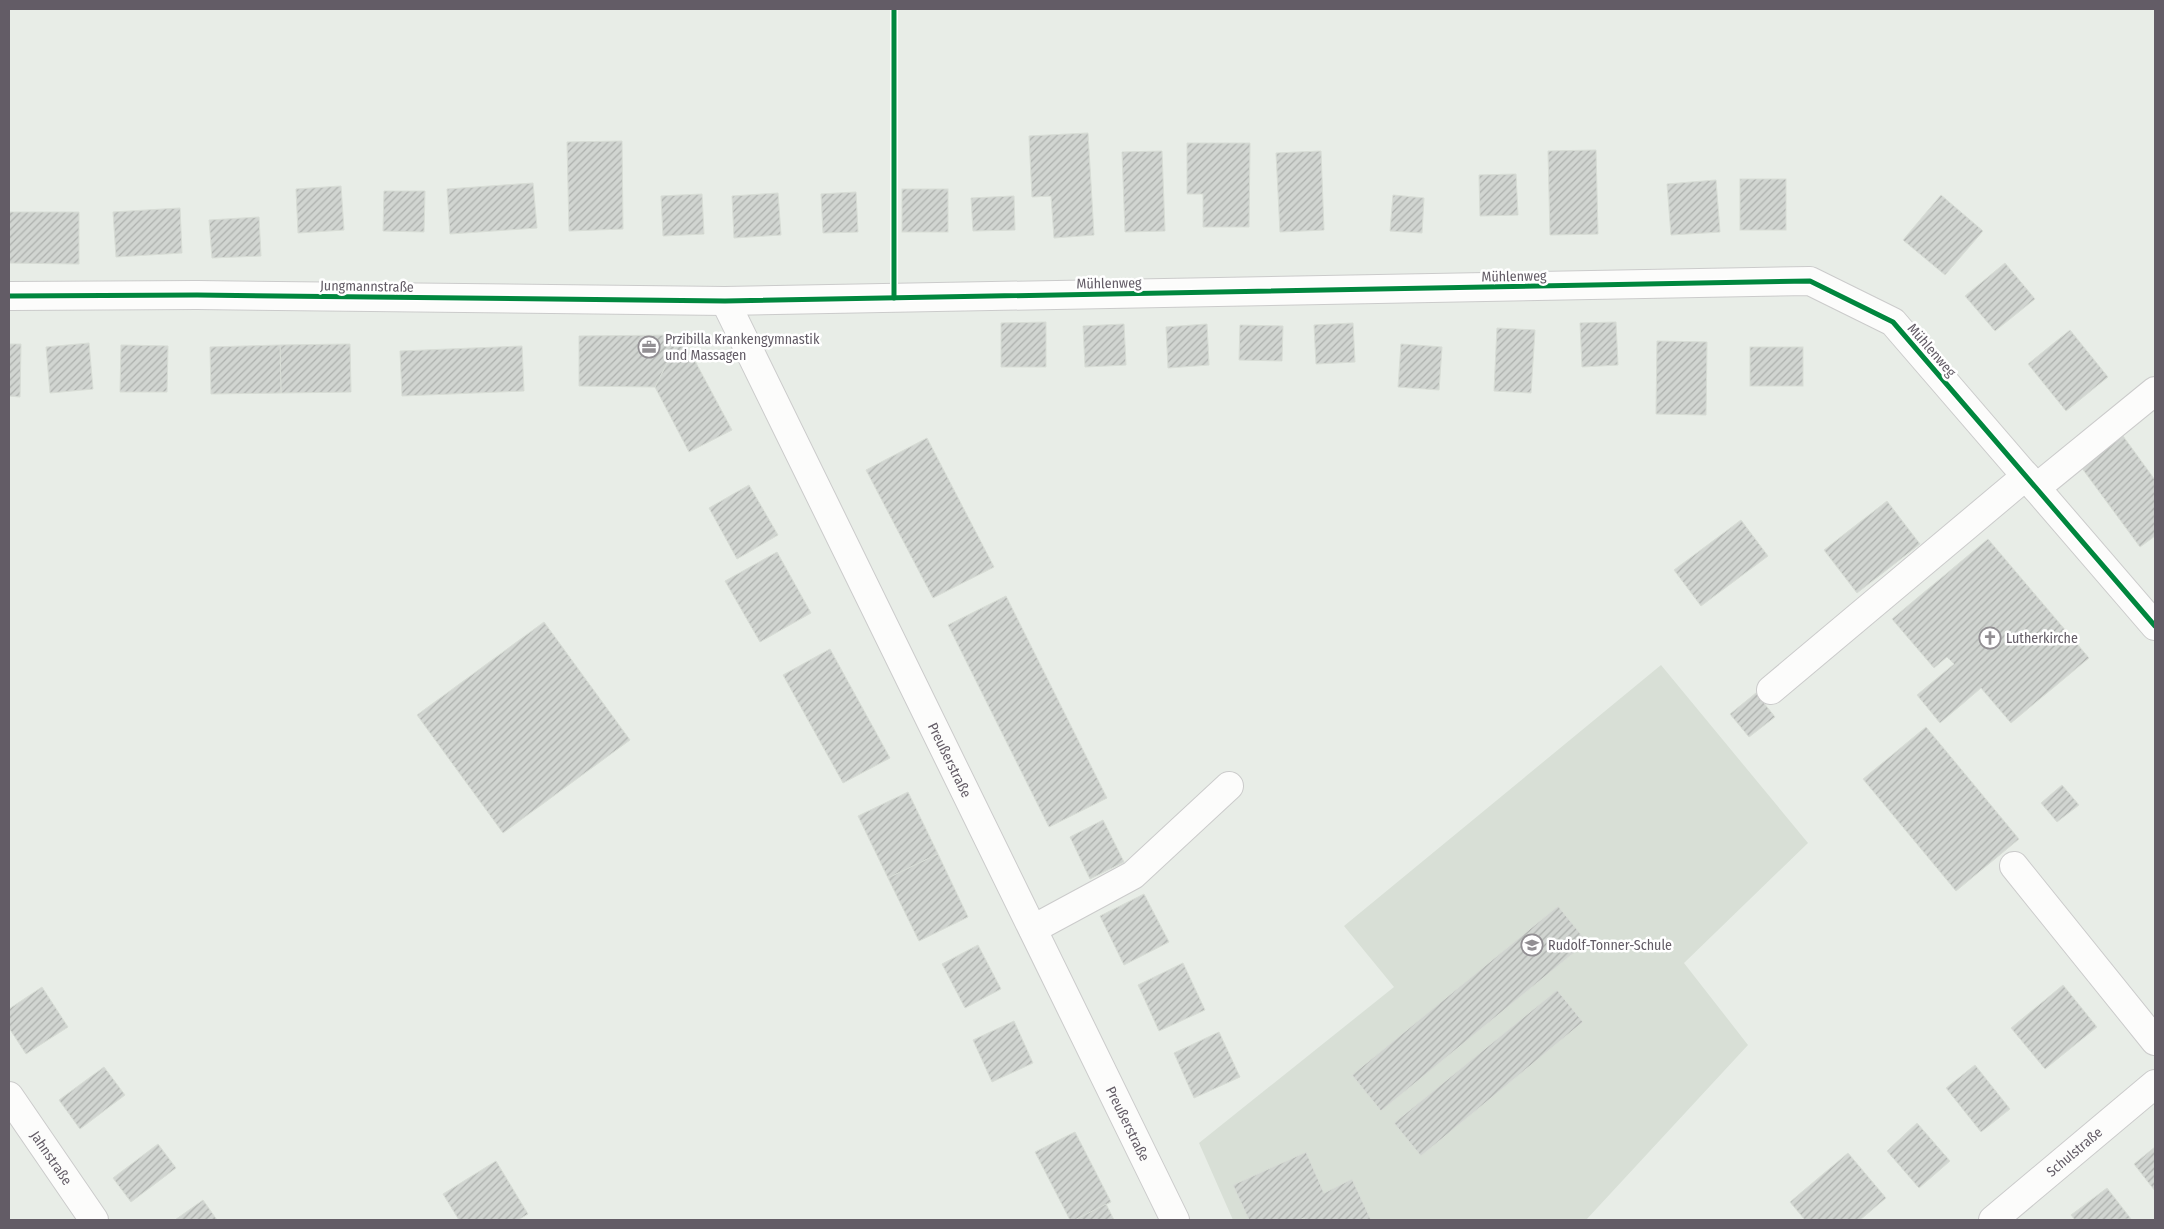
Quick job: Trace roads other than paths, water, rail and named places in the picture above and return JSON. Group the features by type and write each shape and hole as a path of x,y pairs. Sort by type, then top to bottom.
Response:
{"street":[{"name":"Mühlenweg","path":"725,301 1810,281 1893,322 2155,626"},
{"name":"Jungmannstraße","path":"9,296 197,295 725,301"},
{"name":"Preußerstraße","path":"725,301 1175,1220"},
{"path":"1771,690 2031,482 2155,391"},
{"path":"1033,929 1134,875 1229,786"},
{"path":"2014,866 2155,1041"},
{"name":"Schulstraße","path":"1993,1220 2155,1084"},
{"name":"Jahnstraße","path":"9,1096 94,1220"}],"place":[{"name":"Przibilla Krankengymnastik und Massagen","path":"649,347"},
{"name":"Lutherkirche","path":"1990,638"},
{"name":"Rudolf-Tonner-Schule","path":"1532,945"}]}
